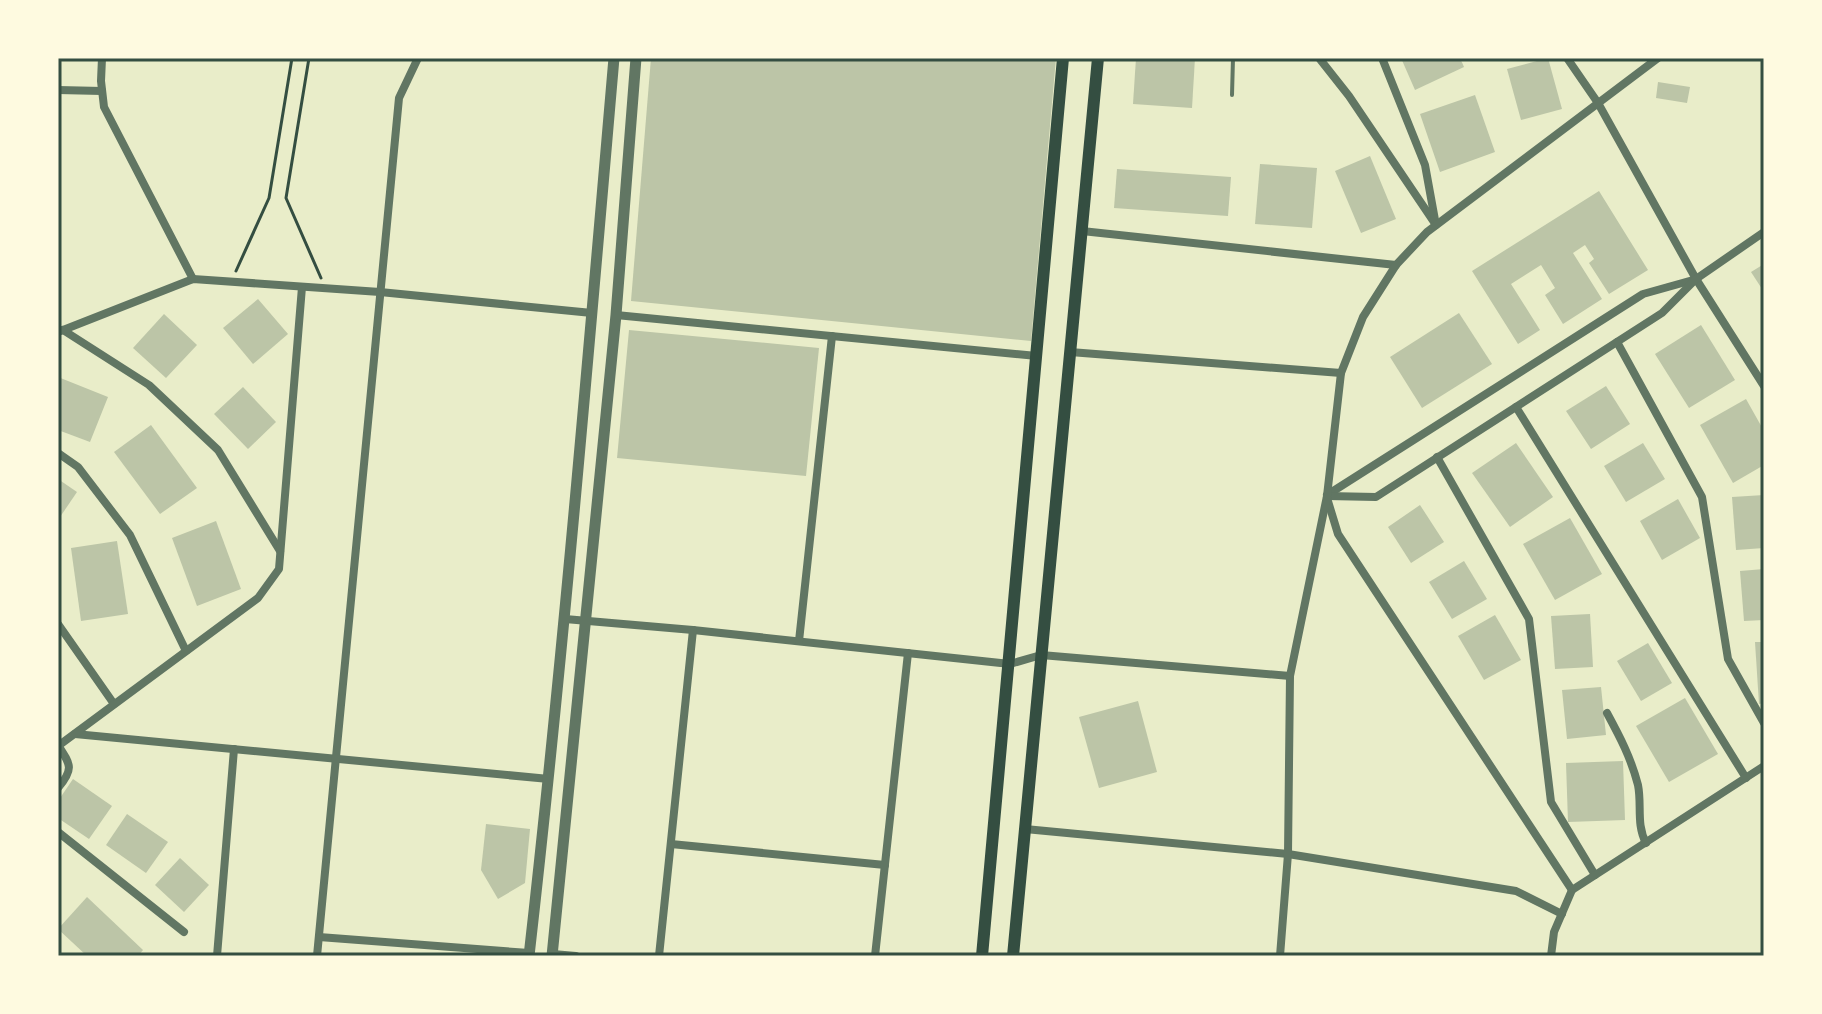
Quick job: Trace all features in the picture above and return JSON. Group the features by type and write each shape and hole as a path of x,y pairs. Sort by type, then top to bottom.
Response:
{"main road":[{"path":"982,956 1063,58"},
{"path":"1013,956 1098,58"}],"street":[{"path":"102,58 104,107 193,279"},
{"path":"317,956 399,98 418,58"},
{"path":"319,937 529,954 565,619 614,58"},
{"path":"576,956 552,955 616,315 636,58"},
{"path":"1319,58 1349,96 1436,225"},
{"path":"1382,58 1425,165 1436,225"},
{"path":"1567,58 1598,103 1696,279 1764,386"},
{"path":"1280,956 1288,854 1290,676 1327,496 1341,373 1363,317 1396,265 1424,235 1658,58"},
{"path":"58,90 102,91"},
{"path":"1082,231 1396,265"},
{"path":"1327,496 1376,497 1662,313 1696,279 1764,232"},
{"path":"60,331 193,279 380,292 592,313"},
{"path":"1327,496 1643,294 1696,279"},
{"path":"58,788 70,771 58,746 258,598 279,569 302,287"},
{"path":"616,315 1037,356"},
{"path":"60,331 149,385 218,450 281,552"},
{"path":"799,641 832,336"},
{"path":"1617,342 1702,497 1728,659 1764,723"},
{"path":"1070,352 1341,373"},
{"path":"1516,407 1746,778"},
{"path":"58,453 78,467 130,535 186,651"},
{"path":"1437,457 1529,619 1551,802 1595,875"},
{"path":"1327,496 1338,534 1572,890"},
{"path":"565,619 1010,664 1041,655 1290,676"},
{"path":"58,624 114,704"},
{"path":"659,956 693,630"},
{"path":"875,956 908,653"},
{"path":"1607,713 1629,753 1639,788 1640,829 1646,843"},
{"path":"74,734 549,779"},
{"path":"217,956 234,749"},
{"path":"1551,956 1554,932 1572,890 1764,766"},
{"path":"1025,829 1288,854 1516,891 1562,914"},
{"path":"58,832 184,932"},
{"path":"671,844 885,865"}],"lane":[{"path":"1232,95 1233,58"}],"path":[{"path":"231,282 269,198 292,58"},
{"path":"309,58 286,198 325,288"}],"building":[{"path":"651,58 1056,58 1031,341 631,301"},
{"path":"1136,58 1195,58 1192,108 1133,104"},
{"path":"1401,58 1460,58 1464,67 1415,90"},
{"path":"1548,58 1562,109 1521,120 1507,69"},
{"path":"1658,82 1690,87 1687,103 1656,98"},
{"path":"1475,95 1495,152 1440,172 1420,114"},
{"path":"1370,156 1396,219 1361,233 1335,171"},
{"path":"1260,164 1317,168 1312,228 1255,224"},
{"path":"1117,169 1231,177 1228,216 1114,208"},
{"path":"1599,191 1648,270 1609,294 1589,263 1594,259 1585,245 1573,253 1602,299 1563,324 1545,295 1555,288 1541,265 1511,284 1540,330 1518,344 1472,271"},
{"path":"1764,264 1764,292 1751,272"},
{"path":"258,299 288,334 253,364 223,328"},
{"path":"1459,313 1492,364 1422,408 1390,357"},
{"path":"164,314 197,345 166,378 133,348"},
{"path":"1701,325 1735,380 1689,408 1655,354"},
{"path":"629,330 819,348 806,476 617,458"},
{"path":"58,377 108,397 90,442 58,430"},
{"path":"1606,386 1630,424 1591,449 1566,411"},
{"path":"243,387 276,422 248,449 214,414"},
{"path":"1746,399 1764,431 1764,465 1733,483 1700,425"},
{"path":"151,425 197,488 160,514 114,452"},
{"path":"1516,443 1553,497 1510,527 1472,473"},
{"path":"1643,443 1665,479 1626,502 1604,466"},
{"path":"58,479 77,492 58,520"},
{"path":"1764,495 1764,548 1736,550 1732,497"},
{"path":"1678,499 1700,538 1662,560 1640,521"},
{"path":"1420,505 1444,542 1411,563 1388,527"},
{"path":"1570,518 1602,574 1555,600 1523,544"},
{"path":"216,521 241,589 197,606 172,538"},
{"path":"117,541 128,614 81,621 71,548"},
{"path":"1464,561 1487,599 1452,619 1429,582"},
{"path":"1764,569 1764,620 1744,621 1740,571"},
{"path":"1590,614 1593,667 1555,669 1551,616"},
{"path":"1495,615 1521,660 1484,680 1458,636"},
{"path":"1755,642 1764,642 1764,703 1759,704"},
{"path":"1648,643 1672,683 1641,701 1617,661"},
{"path":"1601,687 1606,735 1567,739 1562,690"},
{"path":"1685,698 1718,754 1669,782 1636,726"},
{"path":"1138,701 1157,772 1099,788 1079,717"},
{"path":"1623,761 1625,820 1568,822 1566,763"},
{"path":"73,779 112,806 89,839 58,818 58,801"},
{"path":"127,814 168,842 146,873 106,845"},
{"path":"486,824 530,829 525,883 498,899 481,870"},
{"path":"180,858 209,885 184,912 155,885"},
{"path":"87,897 143,950 138,956 87,956 58,929"}]}
